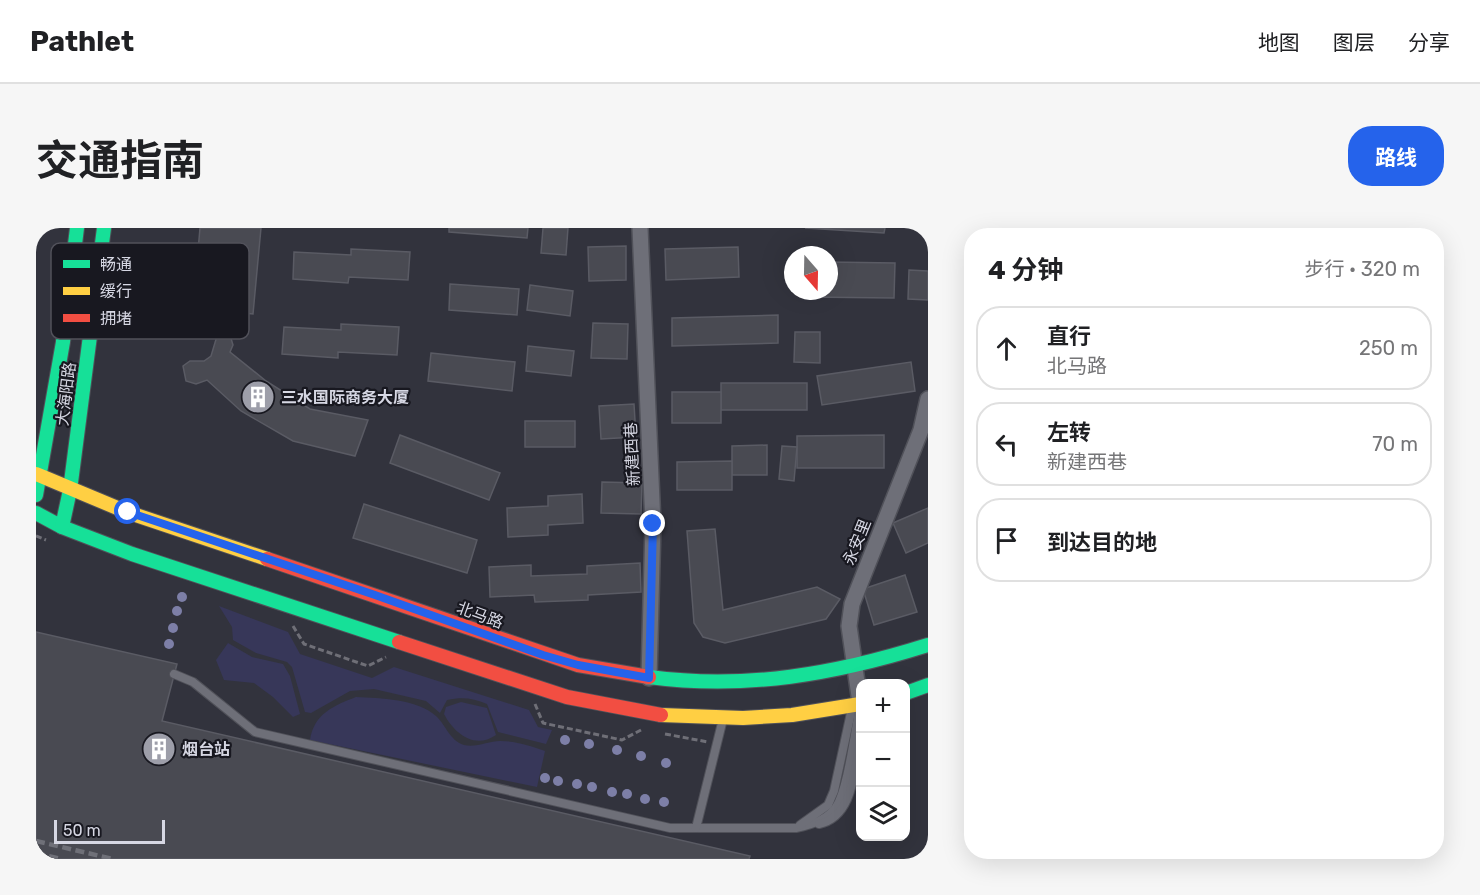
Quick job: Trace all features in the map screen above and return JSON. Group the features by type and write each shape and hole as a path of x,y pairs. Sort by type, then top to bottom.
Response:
{"main road":[{"name":"大海阳路","path":"75,243 77,228"},
{"name":"大海阳路","path":"102,243 104,228"},
{"name":"大海阳路","path":"36,495 37,474 63,339"},
{"name":"大海阳路","path":"62,527 70,490 90,339"},
{"name":"北马路","path":"37,474 70,490 543,655 578,665 649,678 719,683 782,679 854,666 928,645"},
{"path":"36,513 62,527 132,554 567,697 648,714 723,718 792,715 856,705"},
{"path":"910,692 928,685"}],"street":[{"name":"新建西巷","path":"640,228 653,524 649,678"},
{"name":"永安里","path":"856,686 849,626 852,604 921,430 928,399"}],"lane":[{"path":"174,674 193,682 255,732 670,828 796,828 830,822 842,810 850,793 856,766"},
{"path":"796,828 828,805 856,712"},
{"path":"812,825 837,806 856,715"},
{"path":"696,828 723,718"}],"shaded area":[{"path":"219,606 288,632 300,654 372,678 394,667 529,710 538,727 552,730 546,744 498,732 487,704 482,702 467,699 447,700 440,713 426,701 374,689 350,691 311,713 305,712 292,667 287,662 256,653 233,640 232,627"},
{"path":"228,643 252,657 283,664 290,676 300,714 293,717 273,697 254,683 224,680 216,660"},
{"path":"356,697 398,701 428,710 436,716 451,736 464,745 473,746 506,741 545,751 537,787 310,740 320,717 332,708"},
{"path":"461,702 487,708 496,735 480,741 459,733 444,714 446,707"}],"building":[{"path":"200,228 261,228 253,314 249,314 249,243 199,243"},
{"path":"449,228 528,228 527,238 449,232"},
{"path":"543,228 568,228 566,255 541,253"},
{"path":"805,228 885,228 884,233"},
{"path":"626,246 626,280 589,281 588,247"},
{"path":"738,247 739,277 666,280 665,249"},
{"path":"351,249 410,252 408,280 349,277 348,283 293,279 294,252 351,255"},
{"path":"838,262 895,263 894,298 838,297"},
{"path":"909,270 928,271 928,300 908,299"},
{"path":"450,284 519,289 517,315 449,310"},
{"path":"530,285 573,291 570,316 527,310"},
{"path":"778,315 778,343 672,346 672,318"},
{"path":"593,323 628,324 627,359 591,358"},
{"path":"341,324 399,327 397,355 338,352 338,358 282,354 284,327 341,330"},
{"path":"795,332 820,332 820,363 794,362"},
{"name":"三水国际商务大厦","path":"216,339 231,339 233,345 230,352 266,381 310,409 368,420 355,456 293,441 241,411 207,380 196,384 186,381 183,366 190,361 204,361 211,356"},
{"path":"528,346 574,351 571,376 526,371"},
{"path":"431,353 515,362 512,391 428,381"},
{"path":"911,362 915,391 822,405 817,376"},
{"path":"721,383 807,383 807,410 721,410"},
{"path":"672,392 721,392 721,423 672,423"},
{"path":"634,404 636,437 601,439 599,406"},
{"path":"525,421 575,421 575,447 525,447"},
{"path":"400,435 500,473 489,500 390,463"},
{"path":"884,435 884,468 797,468 797,436"},
{"path":"767,445 767,475 732,475 732,446"},
{"path":"782,446 797,447 794,481 779,479"},
{"path":"732,461 732,490 677,490 677,462"},
{"path":"602,482 642,483 641,514 601,513"},
{"path":"582,494 583,523 548,525 548,535 508,537 507,508 548,506 548,496"},
{"path":"364,504 477,540 467,573 353,538"},
{"path":"928,508 928,543 906,553 893,523"},
{"path":"715,529 723,610 817,587 840,599 826,619 725,643 703,637 694,623 687,531"},
{"path":"640,563 641,592 588,595 588,600 535,602 534,595 490,597 489,567 531,565 531,576 587,574 587,566"},
{"path":"905,575 917,612 874,625 863,589"},
{"name":"烟台站","path":"36,632 177,664 162,721 750,856 749,859 36,859"}],"railway":[{"path":"36,841 113,859"},
{"path":"36,853 61,859"}],"traffic: fast":[{"path":"75,243 77,228"},
{"path":"102,243 104,228"},
{"path":"36,495 63,339"},
{"path":"62,527 70,490 90,339"},
{"path":"36,513 62,527 132,554 399,642"},
{"path":"649,677 721,682 790,677 859,664 928,645"},
{"path":"910,692 928,685"}],"traffic: slow":[{"path":"36,474 127,512 267,559"},
{"path":"661,715 743,718 792,715 856,705"}],"traffic: jam":[{"path":"267,559 578,665 649,677"},
{"path":"399,642 567,697 661,715"}],"place":[{"name":"三水国际商务大厦","path":"258,397"},
{"name":"烟台站","path":"159,749"}],"route":[{"path":"128,512 375,595 543,655 578,665 649,678 653,524"}]}
